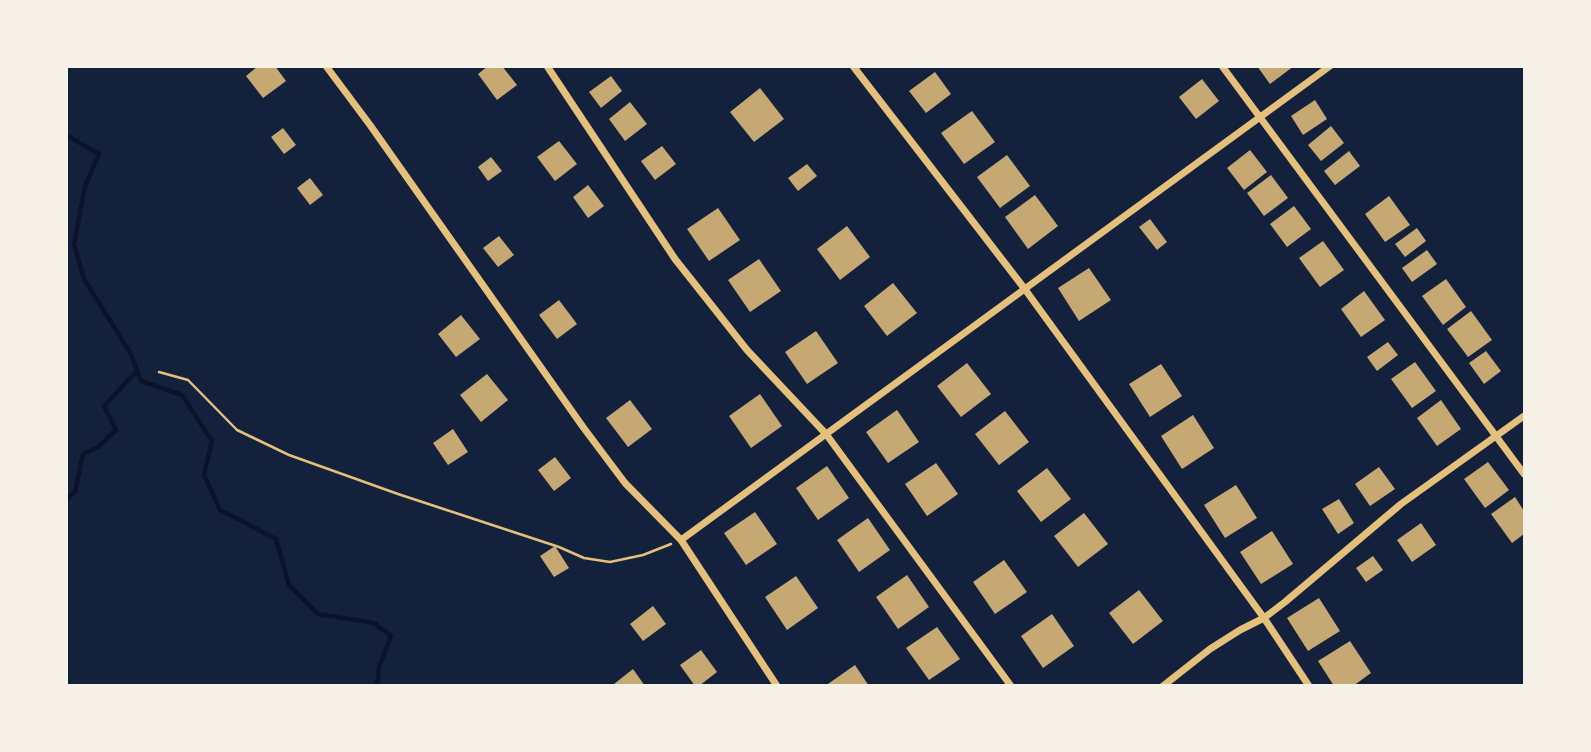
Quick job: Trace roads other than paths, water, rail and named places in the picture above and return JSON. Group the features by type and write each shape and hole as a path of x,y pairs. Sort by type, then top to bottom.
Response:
{"street":[{"path":"326,66 583,427 625,483 681,540 777,685"},
{"path":"547,66 675,259 747,350 826,434 1011,685"},
{"path":"853,66 1024,288 1264,618 1309,685"},
{"path":"1222,66 1524,474"},
{"path":"681,540 1330,66"},
{"path":"1163,685 1240,629 1264,618 1401,505 1524,416"}],"waterway":[{"path":"66,135 99,154 85,186 74,244 84,279 131,354 141,381 182,395 212,441 204,475 220,510 276,539 289,585 318,614 374,623 391,636 379,667 377,686"},
{"path":"66,500 75,492 83,454 98,447 116,430 104,406 137,371"}]}
